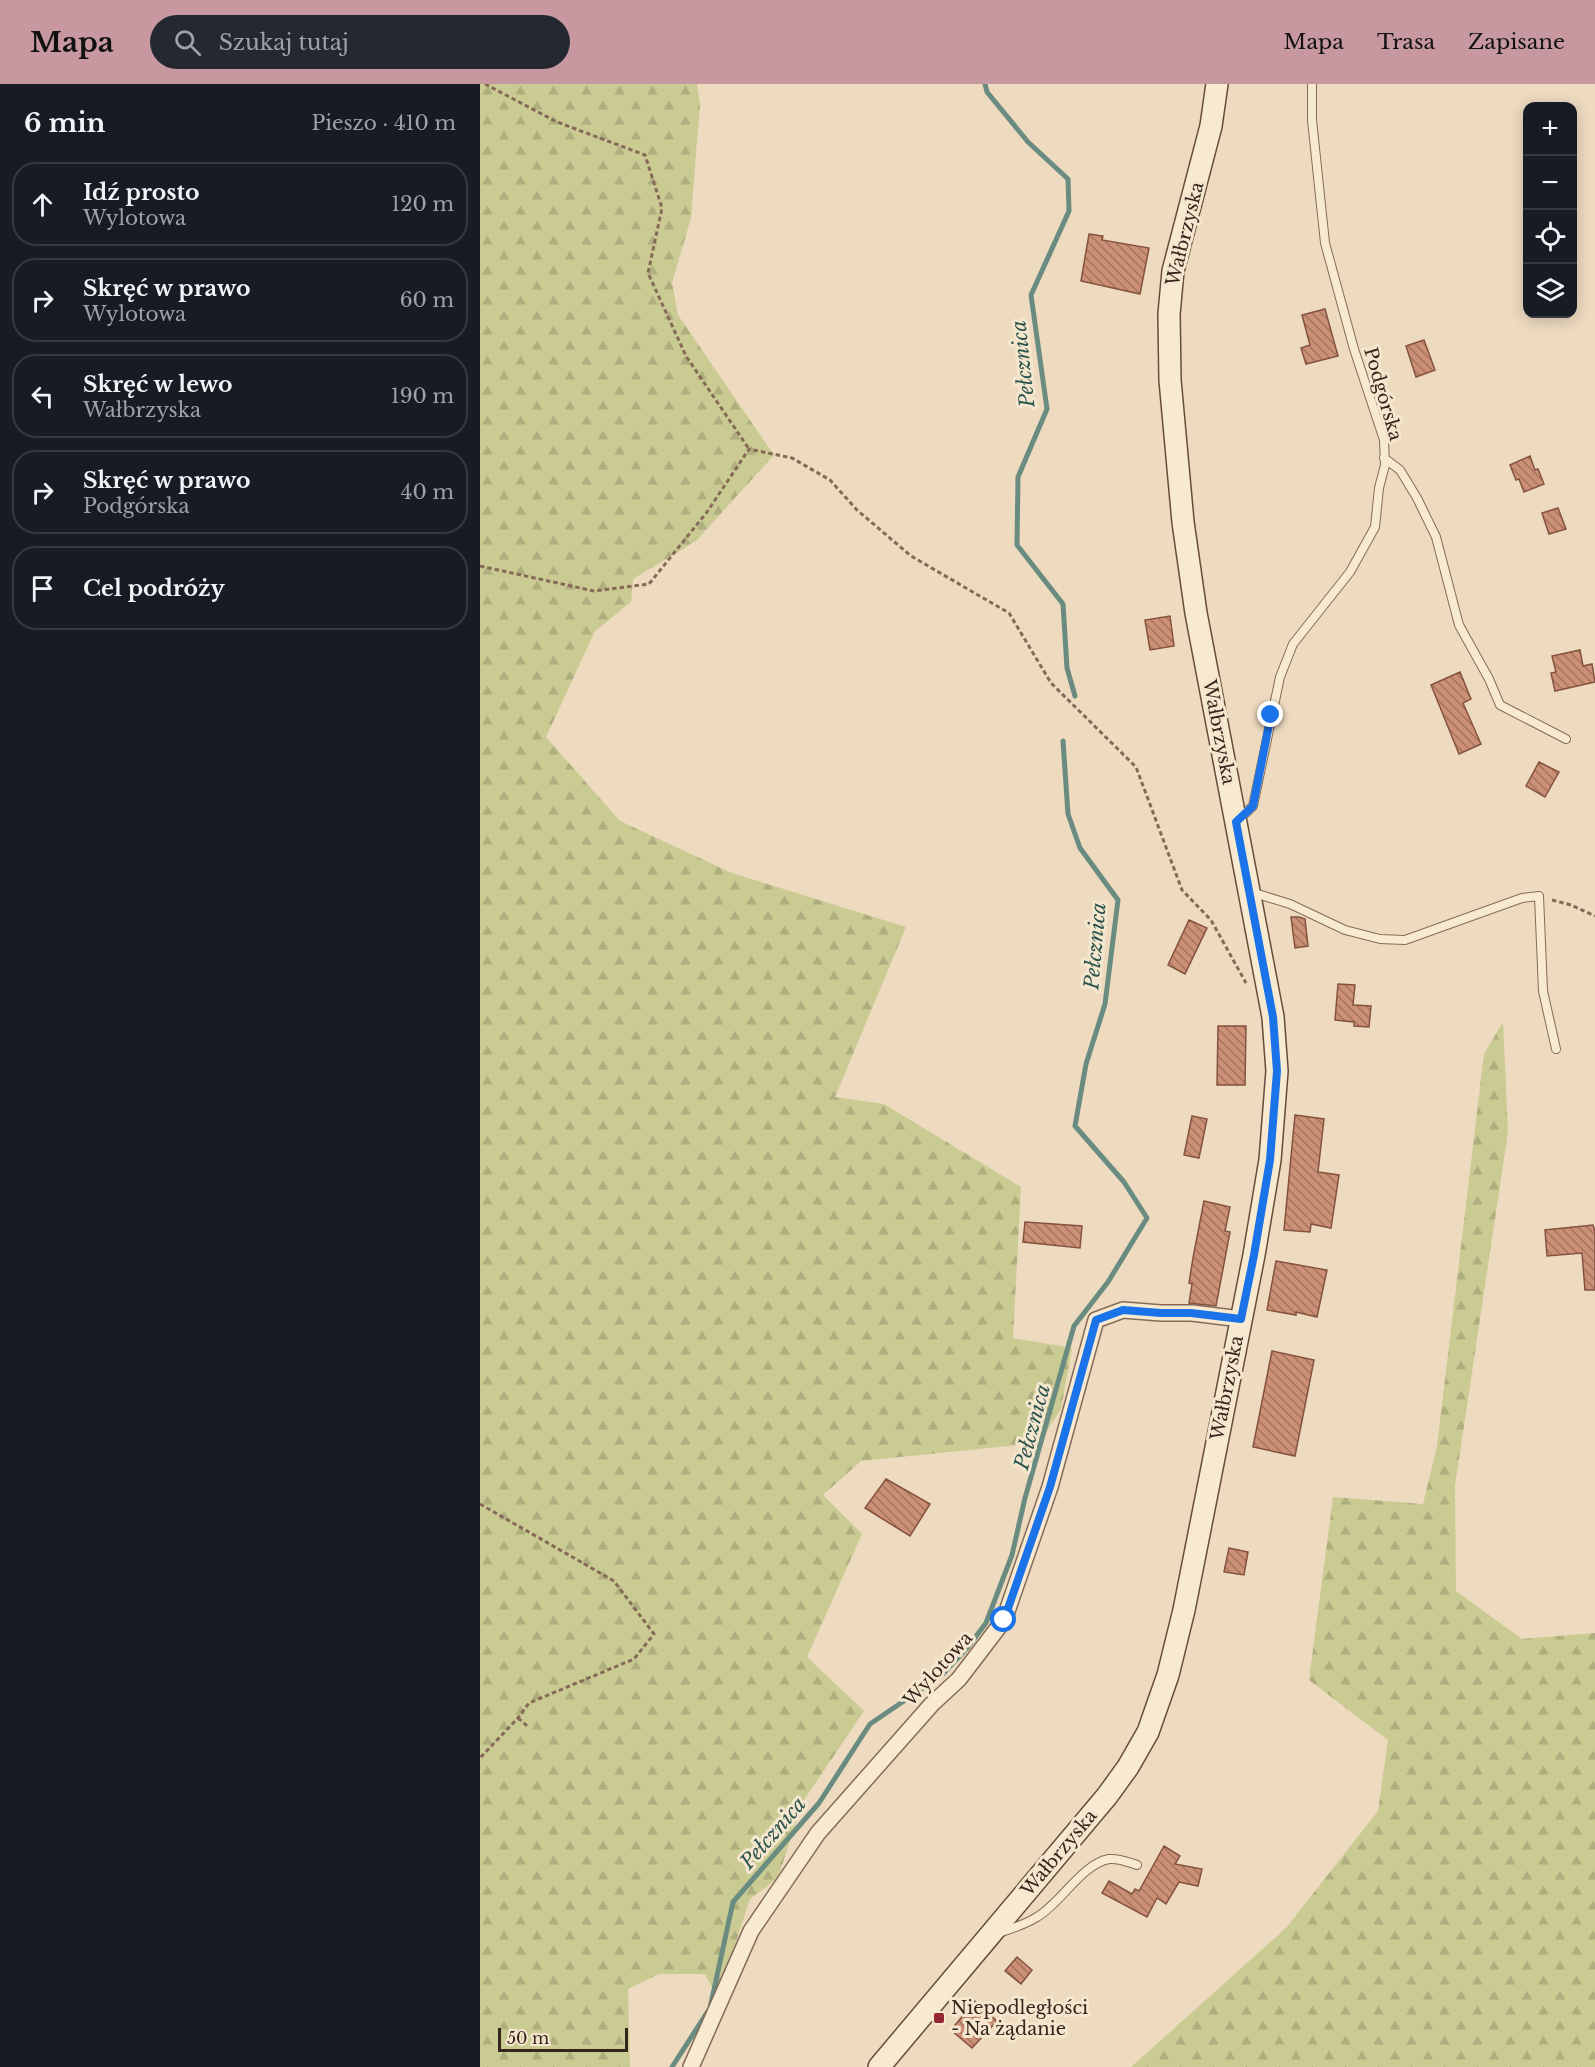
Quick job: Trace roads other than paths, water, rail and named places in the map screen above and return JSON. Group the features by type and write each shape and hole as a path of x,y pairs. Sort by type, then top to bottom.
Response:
{"main road":[{"name":"Wałbrzyska","path":"879,2067 1107,1796 1128,1767 1148,1732 1168,1675 1184,1610 1254,1255 1270,1160 1277,1071 1273,1017 1196,613 1183,522 1170,380 1169,314 1172,282 1211,126 1217,84"}],"street":[{"name":"Wylotowa","path":"691,2067 751,1931 818,1833 932,1704 959,1679 1004,1620 1050,1487 1096,1320 1123,1310 1191,1313 1241,1319"}],"lane":[{"name":"Podgórska","path":"1236,822 1253,806 1280,677 1293,644 1350,572 1375,527 1384,458 1384,440 1354,349 1325,243 1313,131 1312,84"},
{"path":"1384,458 1400,470 1436,537 1460,625 1500,705 1566,739"},
{"path":"1250,892 1290,904 1345,930 1380,939 1405,940 1522,898 1539,896 1543,991 1556,1049"},
{"path":"988,1937 1038,1917 1064,1895 1088,1869 1109,1859 1137,1865"}],"waterway":[{"name":"Pełcznica","path":"985,84 987,92 1028,142 1068,179 1069,211 1031,295 1047,409 1018,477 1017,545 1063,604 1067,668 1075,696"},
{"name":"Pełcznica","path":"672,2067 710,2008 733,1902 819,1803 870,1724 942,1675 986,1623 1012,1555 1025,1498 1074,1326 1108,1282 1147,1218 1124,1182 1075,1126 1086,1064 1105,1004 1118,900 1080,848 1068,814 1063,741"}],"place":[{"name":"Niepodległości - Na żądanie","path":"939,2018"}]}
